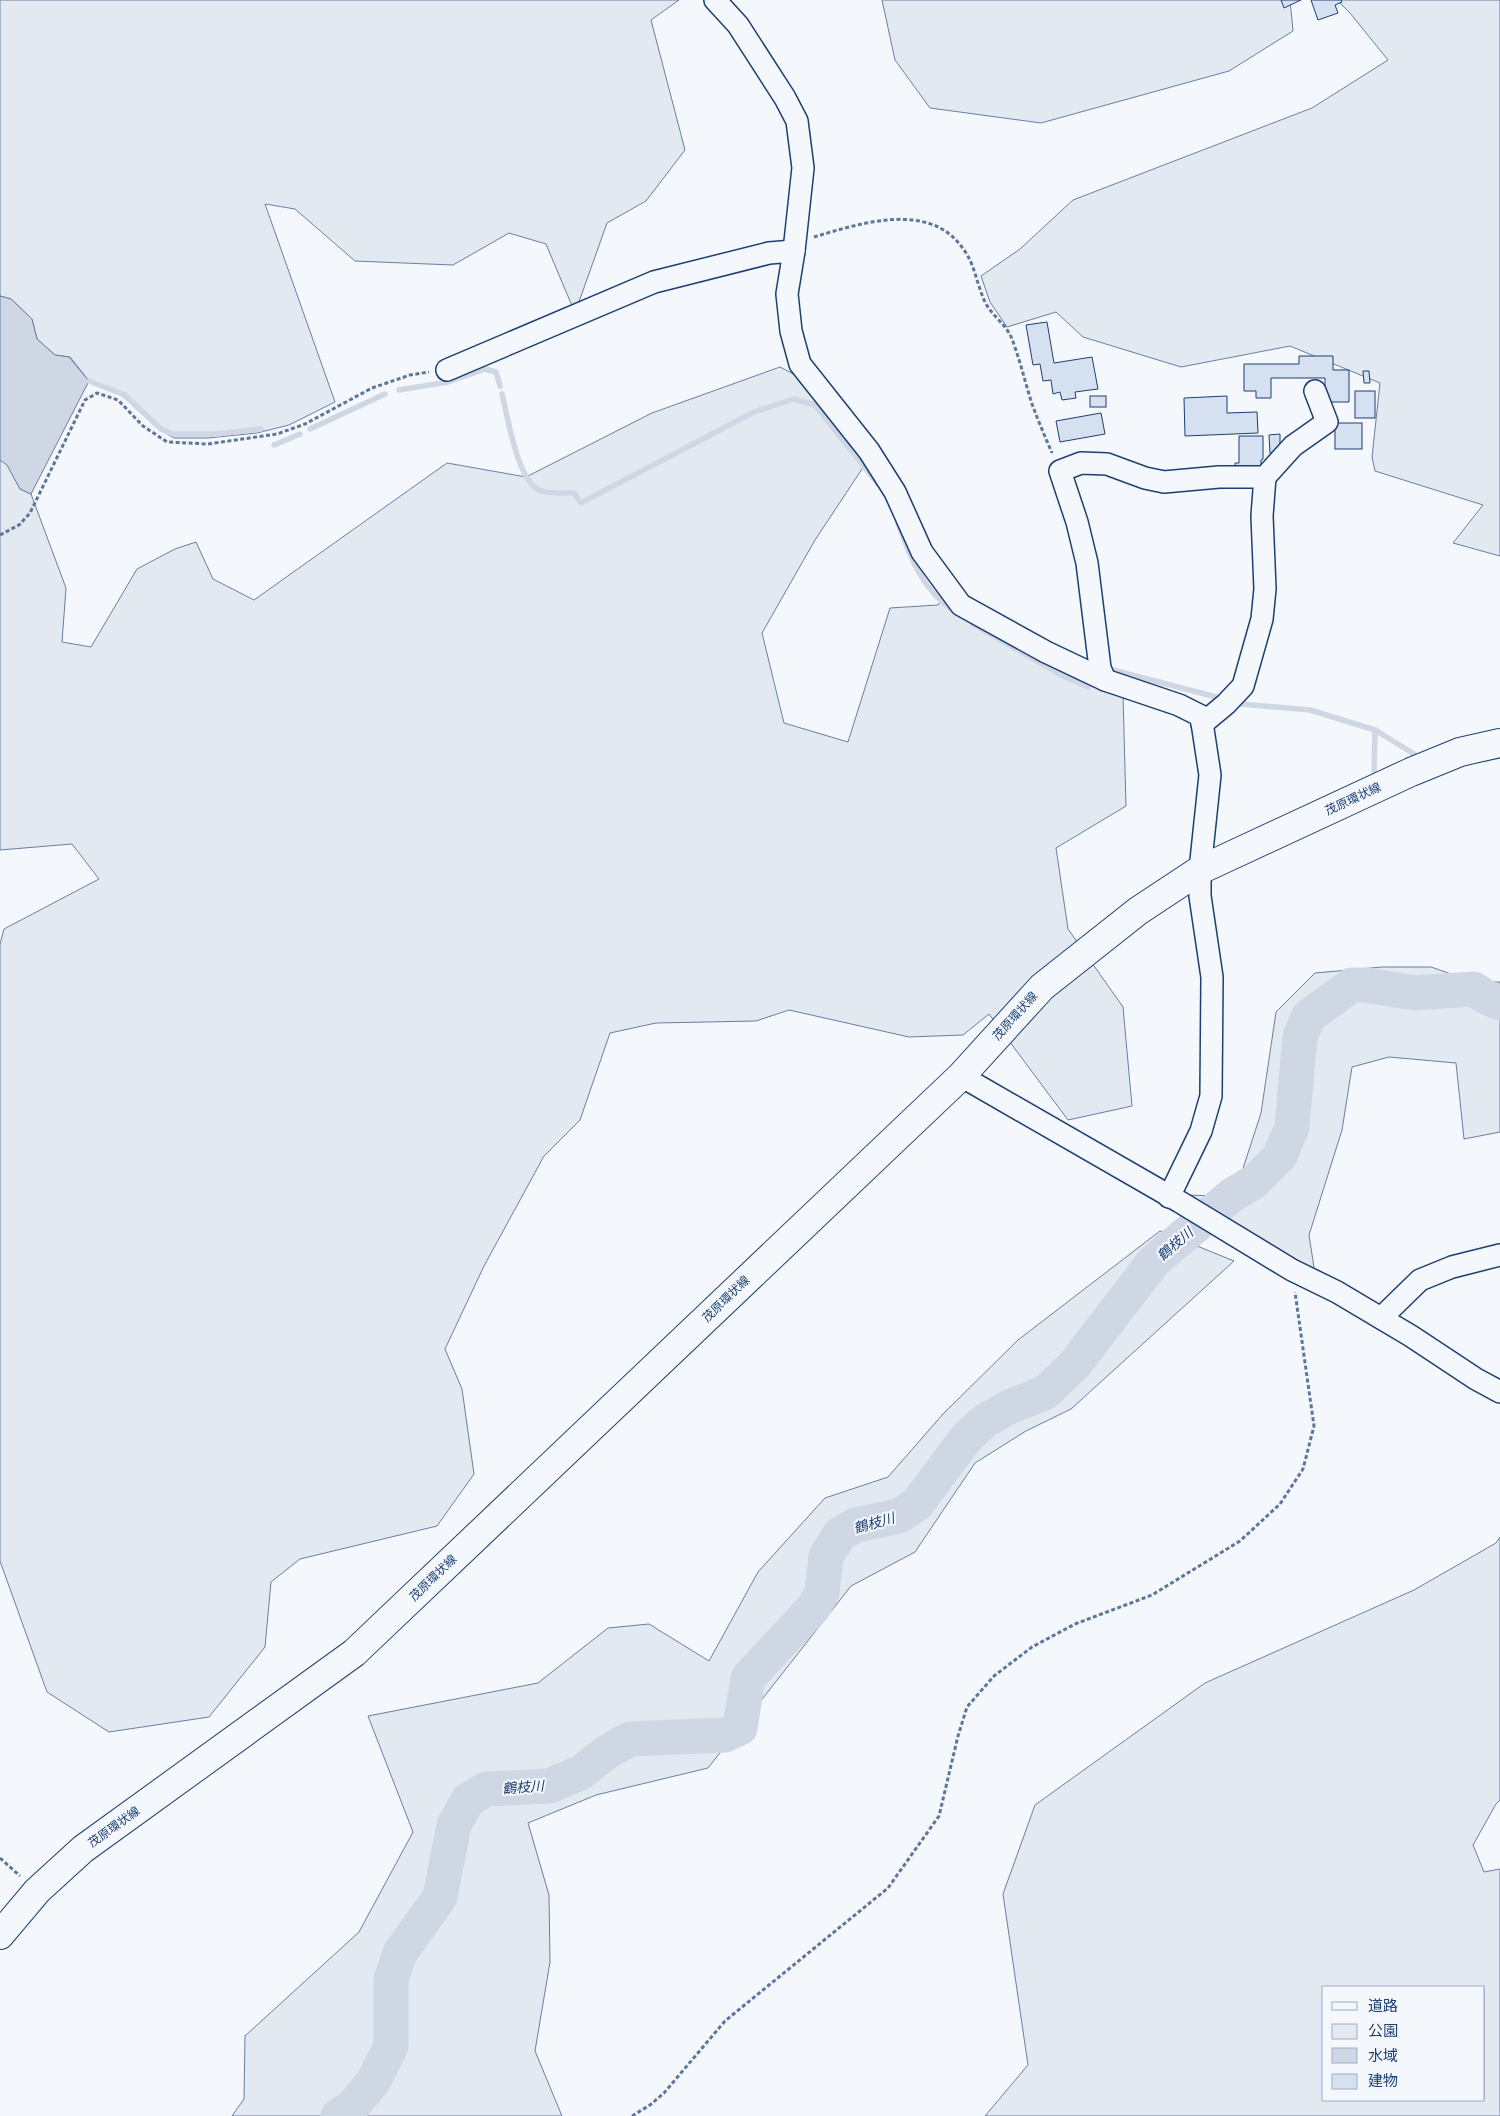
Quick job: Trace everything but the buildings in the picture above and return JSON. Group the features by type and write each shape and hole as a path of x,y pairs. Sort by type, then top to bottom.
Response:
{"main road":[{"name":"茂原環状線","path":"0,1935 37,1891 83,1849 354,1653 961,1076 1042,987 1138,911 1200,870 1411,772 1460,752 1500,743"}],"street":[{"path":"715,0 738,25 785,98 797,121 803,168 795,244 787,294 791,331 800,364 870,451 895,492 922,552 961,605 1046,652 1105,680 1179,705 1201,716 1210,775 1200,870 1200,896 1212,977 1210,1096 1201,1131 1174,1199"},
{"path":"447,370 654,282 769,253 795,244"},
{"path":"1202,724 1226,704 1243,686 1262,619 1265,589 1262,516 1265,477 1293,446 1327,422 1315,391"},
{"path":"1105,680 1100,668 1087,563 1077,522 1060,471 1081,464 1107,464 1145,478 1164,482 1219,477 1265,477"},
{"path":"961,1076 1234,1234 1292,1270 1337,1292 1500,1392"},
{"path":"1381,1318 1420,1280 1452,1266 1500,1256"}],"path":[{"path":"795,244 835,230 879,222 914,219 945,229 956,239 968,258 986,304 1011,336 1033,406 1060,471"},
{"path":"0,535 19,525 30,513 85,400 97,393 118,400 143,426 167,442 208,444 277,434 305,424 372,388 410,375 447,370"},
{"path":"632,2116 650,2105 664,2092 725,2021 888,1888 939,1816 958,1736 967,1707 994,1676 1032,1647 1075,1624 1152,1595 1240,1541 1280,1504 1303,1469 1314,1426 1292,1270"}],"green space":[{"path":"0,0 679,0 651,20 685,150 646,201 607,223 575,313 546,244 509,233 453,265 355,261 295,209 265,204 335,402 289,425 257,433 208,438 174,438 157,428 116,390 89,381 70,357 55,355 37,339 32,319 11,299 0,296"},
{"path":"882,0 1290,0 1293,31 1229,71 1041,123 930,108 895,60"},
{"path":"1337,0 1500,0 1500,556 1453,543 1483,505 1375,471 1372,457 1380,383 1290,346 1181,367 1083,337 1056,312 1007,327 990,302 981,276 1020,249 1073,200 1312,108 1388,60"},
{"path":"780,367 799,377 868,460 815,540 762,633 784,723 848,742 890,608 938,605 944,597 1071,677 1123,695 1126,806 1056,848 1068,929 1123,1007 1132,1106 1068,1120 989,1014 963,1035 909,1037 789,1010 756,1021 656,1023 610,1033 580,1120 544,1156 484,1266 445,1349 462,1389 474,1474 437,1526 300,1559 271,1582 265,1647 209,1717 109,1732 47,1692 0,1561 0,944 4,929 99,879 72,844 0,850 0,460 7,464 20,489 31,494 66,588 62,642 91,647 137,569 175,549 196,542 213,579 254,600 447,463 526,477 652,413"},
{"path":"1382,967 1431,967 1474,982 1500,982 1500,1132 1464,1139 1456,1063 1389,1057 1352,1067 1342,1130 1309,1235 1315,1274 1183,1195 1221,1196 1237,1187 1261,1113 1276,1012 1315,973"},
{"path":"1160,1231 1234,1261 1071,1409 1026,1431 975,1463 915,1552 851,1586 708,1768 596,1795 528,1823 549,1895 550,1962 535,2051 562,2116 232,2116 244,2099 245,2036 359,1932 413,1832 368,1716 538,1683 608,1628 649,1624 709,1661 758,1572 825,1498 888,1477 943,1414 1018,1340"},
{"path":"1500,1537 1500,1800 1473,1845 1484,1872 1500,1869 1500,2116 985,2116 1028,2065 1003,1894 1035,1805 1205,1683 1414,1590 1496,1543"}],"water":[{"path":"0,296 11,299 32,319 37,339 55,355 69,357 89,381 31,494 20,489 7,465 0,460"}],"waterway":[{"path":"399,390 448,382 485,369 496,372 500,386"},
{"path":"89,381 125,395 161,429 173,434 217,434 261,429"},
{"path":"310,429 385,394"},
{"path":"502,394 514,447 531,484 543,491 574,493 581,503 754,412 794,399 815,405 878,484"},
{"path":"274,445 300,434"},
{"path":"898,523 913,562 927,585 945,605 957,613"},
{"path":"973,624 1063,676 1088,687"},
{"path":"1109,669 1220,698"},
{"path":"1241,704 1310,710 1375,730 1414,754"},
{"path":"1374,775 1375,730"},
{"name":"鶴枝川","path":"338,2116 352,2107 373,2082 391,2046 391,1979 400,1953 440,1897 454,1825 468,1800 486,1789 549,1786 580,1773 607,1752 630,1739 725,1735 740,1728 748,1678 813,1608 822,1593 826,1556 840,1534 856,1525 899,1516 917,1504 967,1437 985,1421 1007,1408 1046,1392 1075,1364 1154,1261 1232,1195 1254,1182 1280,1156 1292,1127 1300,1036 1309,1016 1352,985 1366,985 1414,993 1474,989 1500,1003"}]}
